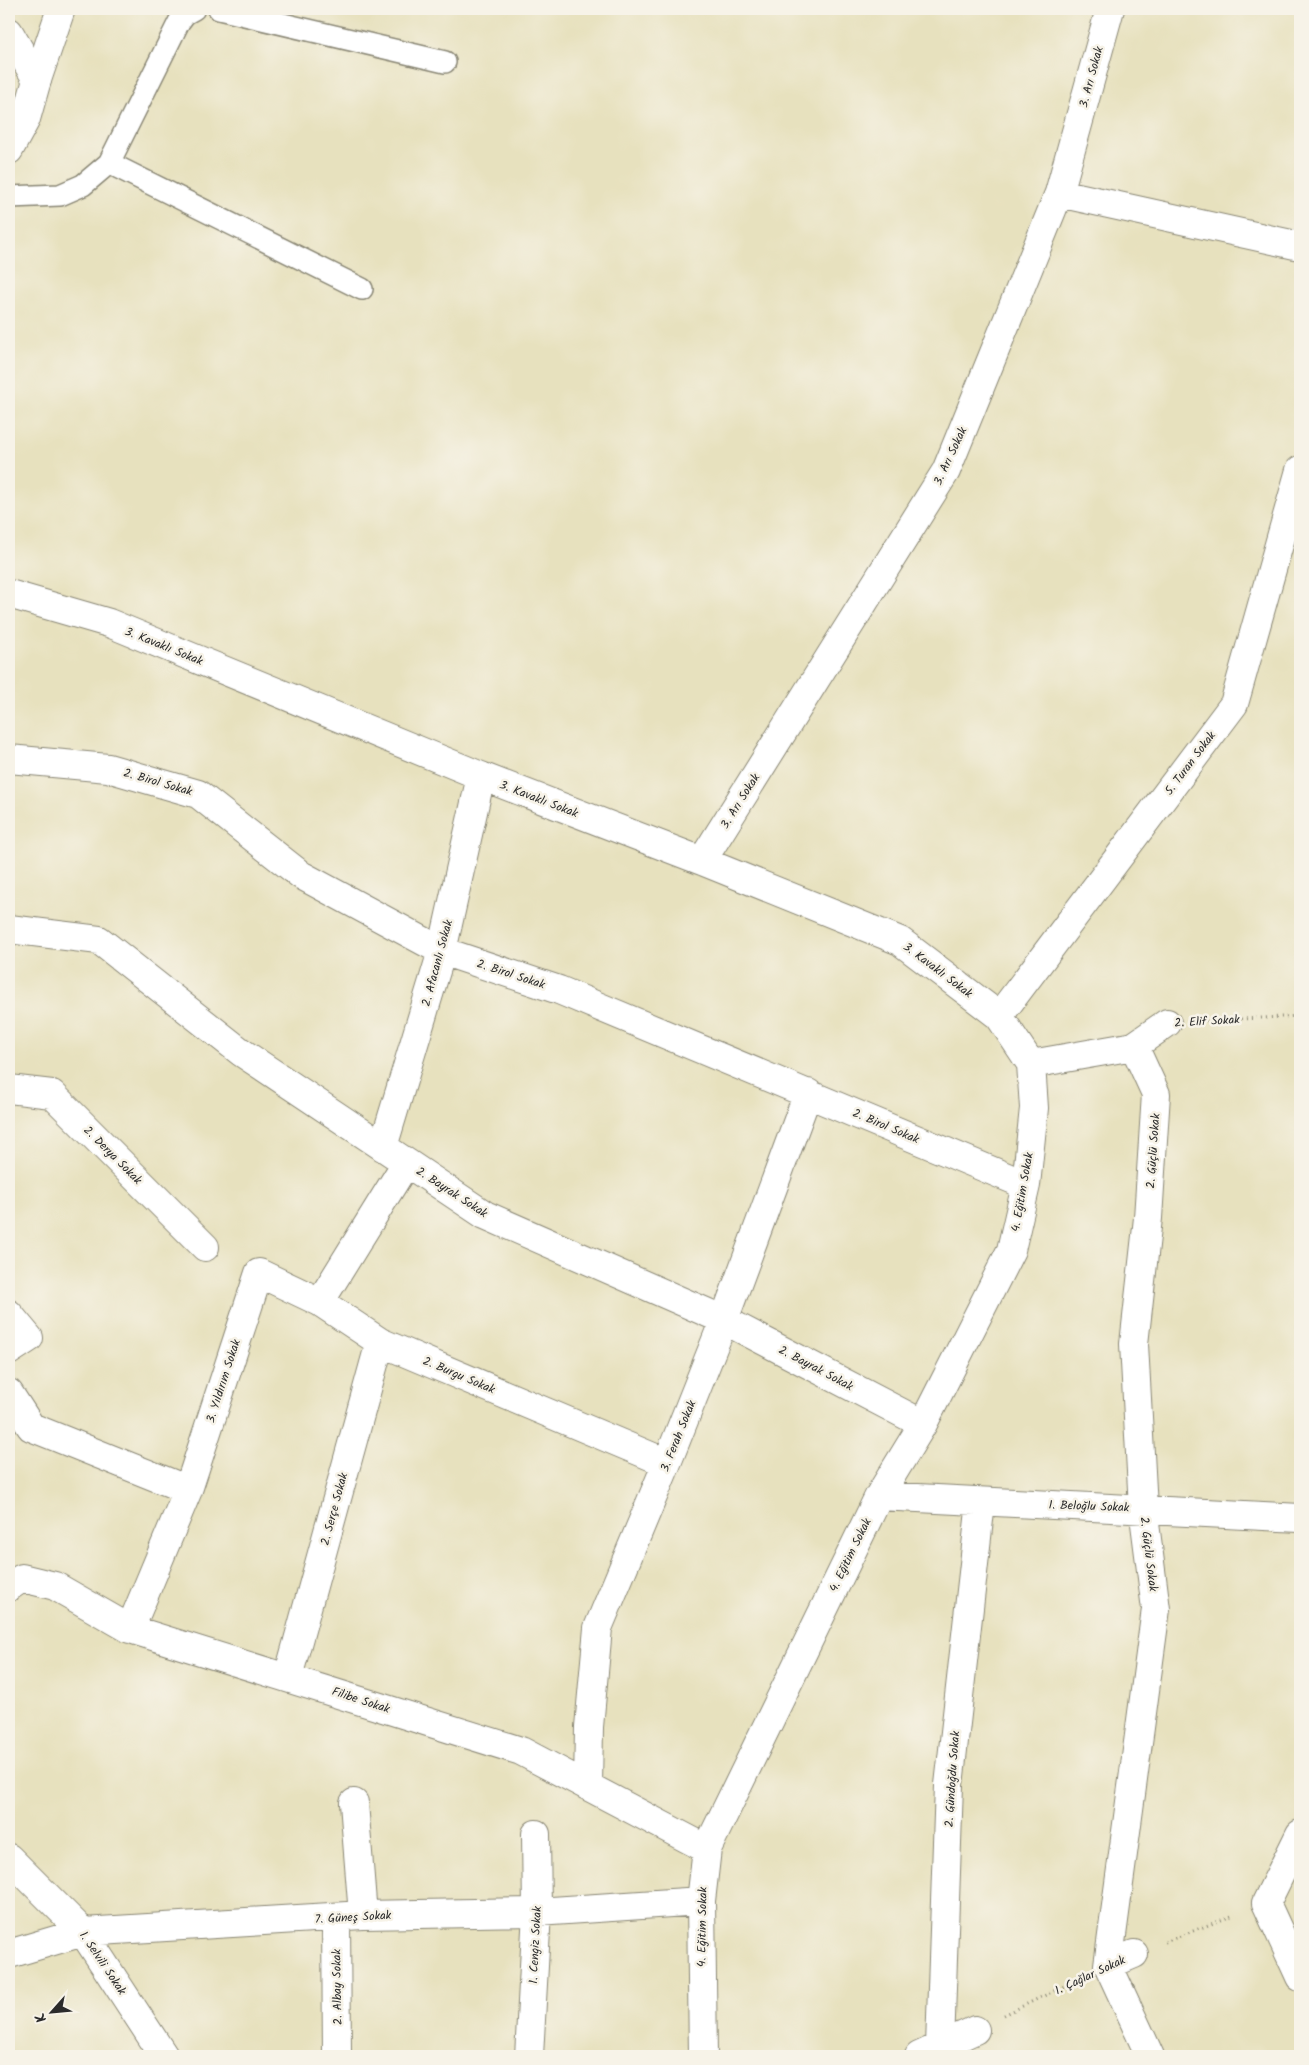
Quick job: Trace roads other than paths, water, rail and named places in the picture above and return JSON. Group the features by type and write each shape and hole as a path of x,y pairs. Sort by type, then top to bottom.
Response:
{"street":[{"path":"9,150 26,120 37,80 61,9"},
{"name":"3. Arı Sokak","path":"702,861 946,471 1059,193 1110,9"},
{"path":"9,32 37,80"},
{"path":"1059,193 1300,246"},
{"name":"5. Turan Sokak","path":"998,1016 1234,704 1300,470"},
{"name":"3. Kavaklı Sokak","path":"9,594 109,624 481,776 702,861 900,941 998,1016 1031,1064"},
{"name":"2. Birol Sokak","path":"9,759 108,768 198,794 301,875 442,951 559,990 1026,1185"},
{"name":"2. Afacanlı Sokak","path":"382,1147 442,951 481,776"},
{"name":"2. Bayrak Sokak","path":"9,929 100,940 241,1052 485,1215 724,1320 923,1424"},
{"name":"2. Elif Sokak","path":"1031,1064 1134,1046 1167,1023"},
{"name":"2. Güçlü Sokak","path":"1108,1965 1156,1609 1143,1508 1134,1344 1148,1218 1156,1094 1134,1046"},
{"name":"4. Eğitim Sokak","path":"703,2056 701,1901 707,1850 878,1496 923,1424 1011,1250 1026,1185 1034,1108 1031,1064"},
{"name":"2. Derya Sokak","path":"9,1090 52,1094 205,1247"},
{"name":"3. Ferah Sokak","path":"588,1786 590,1727 598,1628 724,1320 808,1093"},
{"path":"320,1302 406,1163"},
{"name":"2. Burgu Sokak","path":"259,1273 320,1302 380,1342 667,1463"},
{"name":"3. Yıldırım Sokak","path":"130,1629 188,1490 259,1273"},
{"path":"9,1314 19,1344"},
{"name":"2. Serçe Sokak","path":"288,1677 380,1342"},
{"path":"9,1393 31,1427 188,1490"},
{"name":"1. Beloğlu Sokak","path":"878,1496 1143,1508 1300,1518"},
{"name":"2. Gündoğdu Sokak","path":"935,2053 949,1785 981,1502"},
{"name":"Filibe Sokak","path":"9,1586 22,1578 55,1586 130,1629 521,1751 707,1850"},
{"path":"354,1802 363,1915"},
{"name":"1. Cengiz Sokak","path":"529,2056 537,1912 536,1834"},
{"path":"1300,1834 1266,1903 1300,1977"},
{"name":"1. Selvili Sokak","path":"9,1858 83,1932 164,2056"},
{"name":"7. Güneş Sokak","path":"9,1954 83,1932 363,1915 537,1912 701,1901"},
{"name":"2. Albay Sokak","path":"336,1917 337,2056"},
{"name":"1. Çağlar Sokak","path":"1108,1965 1134,1954"},
{"path":"1108,1965 1150,2056"},
{"path":"935,2053 975,2030"}],"lane":[{"path":"9,198 60,195 83,185 109,163 179,22 185,14 194,9"},
{"path":"219,9 445,62"},
{"path":"109,163 362,289"}]}
